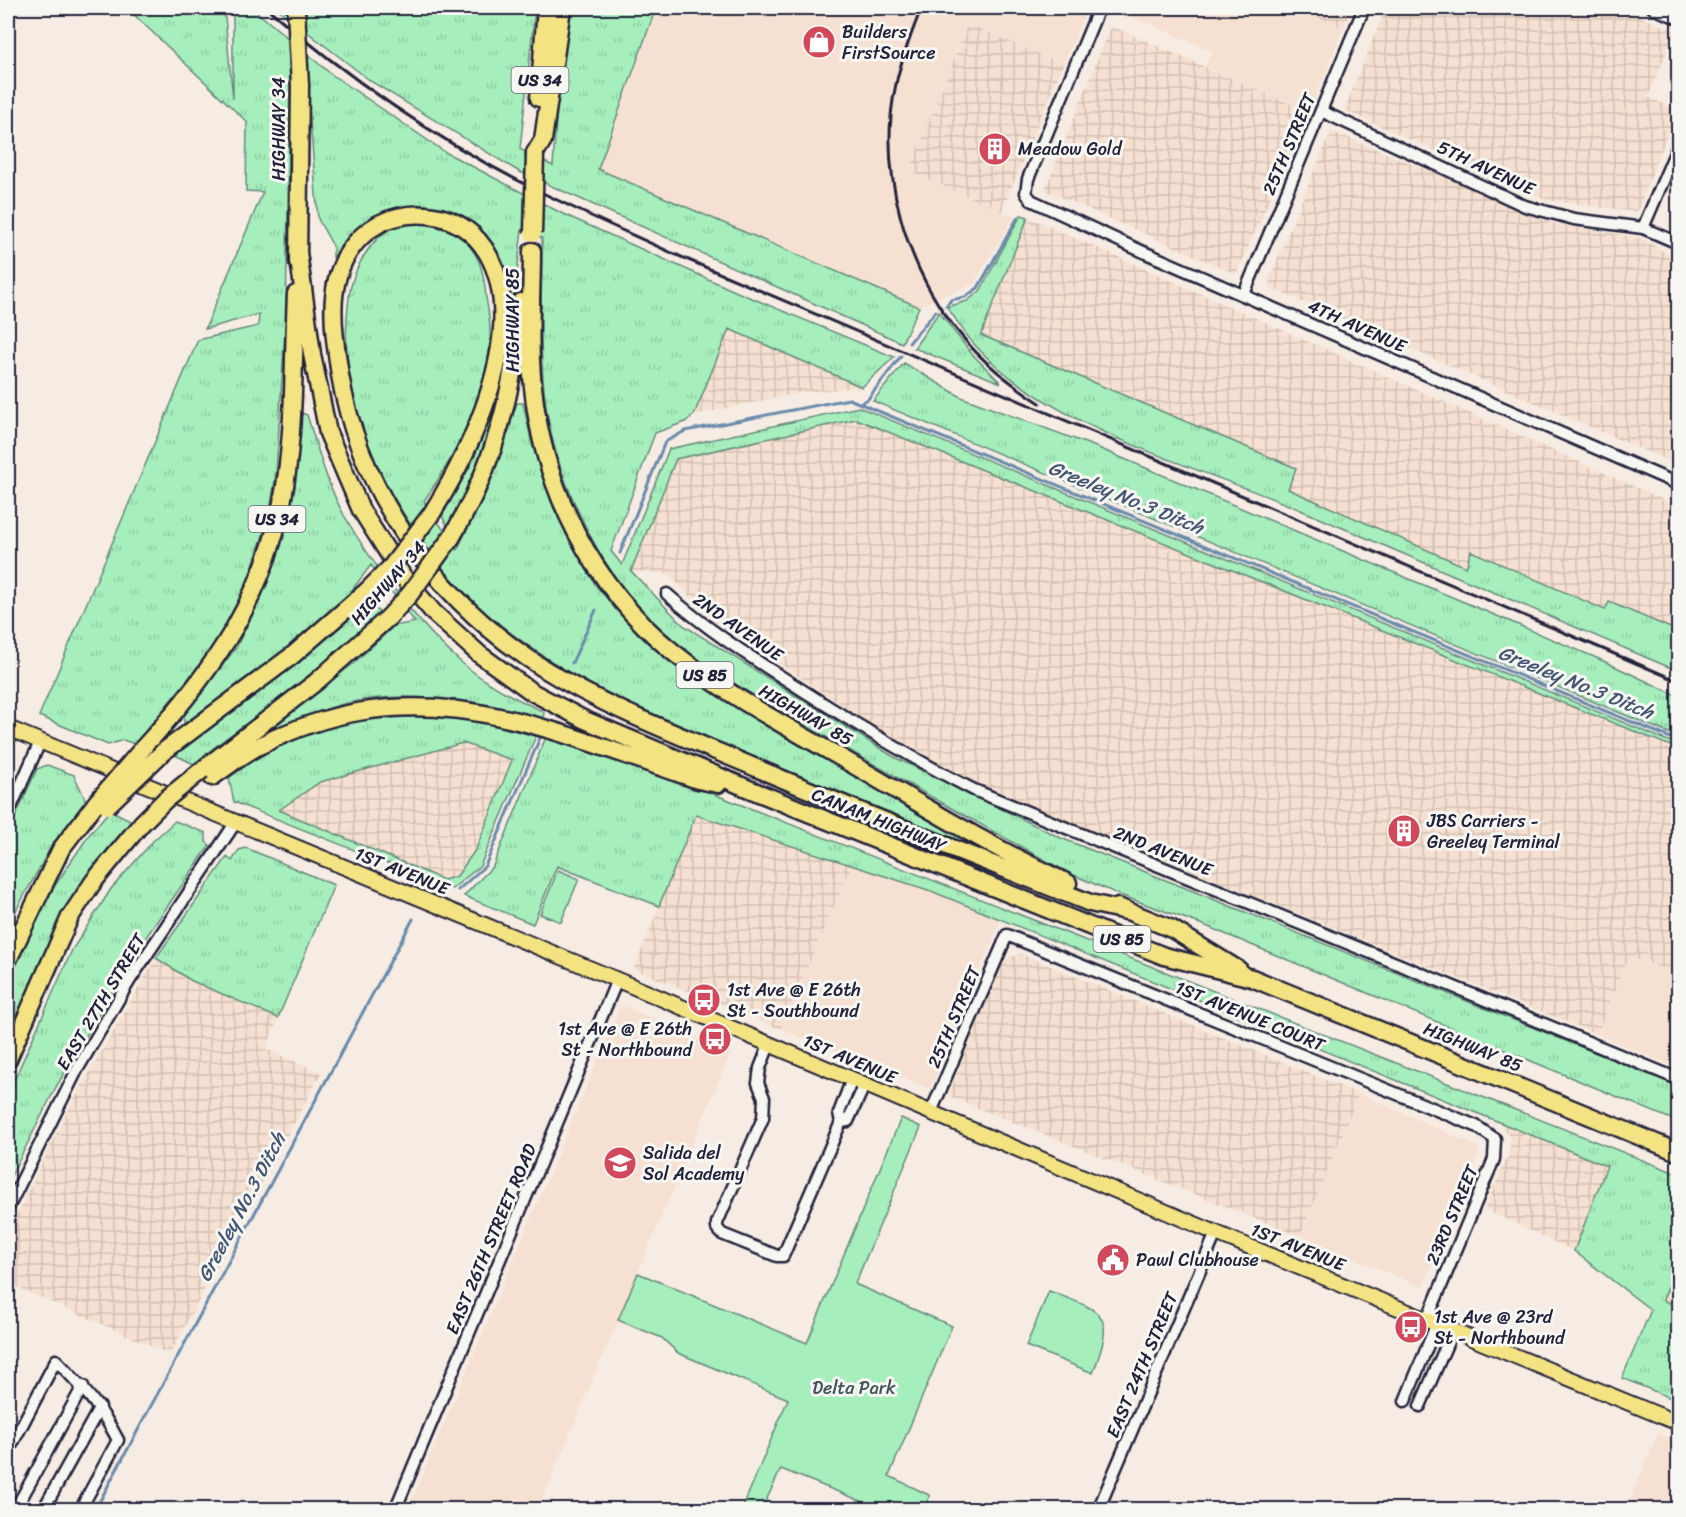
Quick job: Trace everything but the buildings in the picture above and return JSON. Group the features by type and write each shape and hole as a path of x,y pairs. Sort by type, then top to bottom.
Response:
{"highway":[{"name":"HIGHWAY 34","path":"8,960 61,849 101,805 144,747 183,704 220,654 249,602 274,532 285,486 290,429 298,252 300,86 296,8"},
{"name":"HIGHWAY 34","path":"207,774 389,617 410,594 451,538 482,480 505,414 516,359 523,285 532,251 546,8"},
{"path":"536,153 543,140 562,8"},
{"path":"101,805 163,752 292,655 368,590 391,567 432,513 456,471 479,420 496,361 502,320 502,294 491,256 474,234 454,221 421,214 406,214 377,225 362,236 346,255 333,299 340,375 356,438 382,500 427,566 474,618 536,665 612,706 823,796 1090,903 1126,911"},
{"name":"HIGHWAY 85","path":"532,251 533,386 543,448 571,524 602,574 633,613 673,652 761,712 969,833 1126,911 1172,929 1252,978"},
{"name":"US 85","path":"298,252 312,354 328,433 361,510 404,578 450,630 486,660 532,692 585,720 749,789"},
{"path":"8,1059 51,960 112,869 147,826 207,774 260,745 331,718 377,708 426,706 486,713 545,728 699,780 749,789"},
{"name":"CANAM HIGHWAY","path":"749,789 995,888"},
{"name":"HIGHWAY 85","path":"995,888 1164,956 1252,978 1678,1152"}],"main road":[{"name":"1ST AVENUE","path":"8,728 617,980 1216,1233 1678,1423"}],"street":[{"name":"4TH AVENUE","path":"1099,8 1028,179 1026,193 1030,200 1678,484"},
{"name":"25TH STREET","path":"1244,294 1364,8"},
{"path":"1653,8 1678,18"},
{"name":"5TH AVENUE","path":"1321,111 1525,206 1574,219 1643,228 1678,243"},
{"path":"1643,228 1678,146"},
{"name":"2ND AVENUE","path":"667,594 718,636 797,687 865,730 974,790 1678,1079"},
{"path":"8,814 40,742"},
{"name":"EAST 27TH STREET","path":"8,1208 83,1060 130,980 236,822"},
{"name":"25TH STREET","path":"931,1112 1007,935"},
{"name":"1ST AVENUE COURT","path":"1007,935 1481,1129"},
{"name":"EAST 26TH STREET ROAD","path":"395,1509 617,980"},
{"path":"769,1045 760,1068 758,1083 764,1098 763,1118 717,1223 717,1228 722,1234 777,1256 783,1256 841,1122 848,1121 859,1082"},
{"name":"23RD STREET","path":"1432,1321 1494,1159 1495,1139 1481,1129"},
{"name":"EAST 24TH STREET","path":"1098,1509 1216,1233"},
{"path":"1405,1401 1432,1321"},
{"path":"1420,1406 1453,1330"},
{"path":"8,1452 56,1360 83,1386 100,1407 118,1440 80,1509"},
{"path":"15,1509 83,1386"},
{"path":"43,1509 100,1407"}],"shaded area":[{"path":"658,8 1087,8 1063,64 968,24 909,171 1014,216 974,283 919,306 599,168"},
{"path":"1118,8 1297,8 1343,28 1309,112 1205,66 1212,51 1117,10"},
{"path":"1297,8 1352,8 1343,28"},
{"path":"1386,8 1620,8 1675,31 1648,97 1677,110 1637,212 1547,200 1344,110"},
{"path":"968,24 1063,64 1002,211 909,171"},
{"path":"1111,26 1309,112 1236,274 1045,190"},
{"path":"1331,131 1465,185 1524,213 1552,223 1641,238 1678,260 1678,465 1271,288 1269,279"},
{"path":"1028,217 1678,506 1678,631 1609,602 1605,610 1471,552 1466,567 1288,489 1295,467 981,335"},
{"path":"729,329 862,387 803,392 694,415"},
{"path":"856,419 1678,749 1678,974 1629,956 1597,1034 976,784 900,743 711,619 669,574 631,571 676,459"},
{"path":"463,743 512,760 476,849 457,876 444,880 278,809 320,782"},
{"path":"696,815 852,865 781,1029 634,969"},
{"path":"852,865 931,891 1001,920 930,1089 781,1029"},
{"path":"1021,954 1359,1094 1300,1236 948,1096 1004,959"},
{"path":"1629,956 1678,974 1678,1068 1597,1034"},
{"path":"156,958 192,981 278,1018 266,1049 321,1073 170,1354 8,1283 8,1233 69,1108"},
{"name":"Salida del Sol Academy","path":"621,1005 731,1052 538,1509 408,1510"},
{"path":"1359,1094 1477,1146 1479,1154 1422,1287 1300,1236"},
{"path":"1500,1122 1608,1166 1574,1251 1484,1209 1508,1156 1511,1138"},
{"path":"1678,1263 1678,1307 1663,1300"},
{"path":"1658,1433 1678,1443 1678,1509 1626,1509"}],"green space":[{"path":"127,8 215,8 225,17 233,99 233,12 229,8 252,8 331,74 445,152 561,213 737,292 894,357 862,387 729,329 694,415 685,422 655,433 611,551 622,565 669,449 859,407 1678,745 1678,749 856,419 676,459 631,571 683,625 894,757 1061,838 1678,1086 1678,1122 1206,926 1120,895 1069,873 774,707 727,679 682,648 642,611 611,571 584,523 562,472 549,423 543,377 542,238 522,229 513,311 508,277 501,258 485,236 464,220 441,211 417,208 392,211 369,221 349,236 333,258 333,246 318,219 308,94 290,78 286,316 276,473 269,517 243,595 209,653 135,744 123,740 108,745 39,716 198,340 258,326 259,314 205,329 263,192 246,191 247,122"},
{"path":"276,8 535,8 520,149 553,166 558,90 571,8 656,8 598,169 919,307 902,343 518,171 372,82"},
{"path":"1021,215 1028,217 981,335 1296,468 1288,489 1466,567 1471,551 1605,610 1609,602 1678,631 1678,671 1303,511 1128,443 1084,423 1043,400 1006,374 974,344 947,307 967,301 980,291"},
{"path":"421,223 452,232 470,247 482,270 489,318 488,359 477,402 458,445 424,501 457,550 489,486 517,403 523,403 532,444 554,509 596,586 654,648 737,708 973,845 970,848 604,693 519,639 488,615 455,584 409,522 376,463 363,431 348,366 346,332 349,297 358,266 370,247 385,232 400,225"},
{"path":"939,312 971,353 1001,383 914,348"},
{"path":"509,343 514,344 480,472 449,529 442,516 471,465 485,430"},
{"path":"904,363 961,397 1096,447 1599,659 1678,696 1678,737 873,401"},
{"path":"302,413 307,415 328,480 345,517 398,594 446,649 471,671 544,712 543,719 469,703 419,697 393,697 368,699 331,707 254,742 257,737 353,664 394,626 415,622 371,565 342,603 249,678 184,724 184,714 236,648 263,592 286,524"},
{"path":"370,602 381,615 308,679 194,764 175,755"},
{"path":"393,714 464,717 536,736 480,866 452,889 234,802 229,778 264,753 324,728","holes":["463,743 512,760 476,849 457,876 444,880 279,810 320,782"]},
{"path":"546,737 673,778 1678,1174 1678,1263 1663,1300 1678,1307 1678,1401 1622,1378 1651,1310 1574,1251 1607,1166 931,891 696,815 659,906 557,866 533,924 464,896 493,866"},
{"path":"47,765 74,775 86,801 52,845 8,925 8,833 37,769"},
{"path":"110,810 132,821 93,871 61,924 8,1038 8,977 25,938 56,884 89,835"},
{"path":"175,821 206,833 206,842 210,845 137,950 56,1087 8,1182 8,1094 72,950 111,889 153,841"},
{"path":"246,848 334,885 278,1018 192,981 156,958 227,857 232,861 239,850"},
{"path":"558,870 579,879 561,922 540,914"},
{"name":"Delta Park","path":"901,1118 921,1127 855,1284 952,1326 889,1476 929,1495 927,1509 881,1509 781,1469 762,1509 742,1509 788,1399 678,1353 662,1338 618,1320 638,1273 807,1343"},
{"path":"1049,1291 1083,1304 1101,1317 1104,1338 1093,1373 1026,1346"}],"waterway":[{"path":"946,306 951,300 965,297 978,288 1018,217"},
{"path":"909,343 936,311"},
{"path":"861,403 868,399 901,356"},
{"name":"Greeley No.3 Ditch","path":"620,553 665,442 685,431 849,399 1678,741"},
{"name":"Greeley No.3 Ditch","path":"572,663 596,610"},
{"name":"Greeley No.3 Ditch","path":"458,890 485,866 540,738"},
{"name":"Greeley No.3 Ditch","path":"95,1510 413,919"}],"railway":[{"path":"267,8 358,81 422,125 489,165 560,201 672,253 1678,681"},
{"path":"919,14 900,66 891,116 890,150 893,183 900,216 924,279 960,334 997,372 1040,403"}],"place":[{"name":"Builders FirstSource","path":"819,42"},
{"name":"Meadow Gold","path":"995,149"},
{"name":"JBS Carriers - Greeley Terminal","path":"1404,831"},
{"name":"1st Ave @ E 26th St - Southbound","path":"704,1000"},
{"name":"1st Ave @ E 26th St - Northbound","path":"715,1039"},
{"name":"Salida del Sol Academy","path":"620,1163"},
{"name":"Pawl Clubhouse","path":"1113,1260"},
{"name":"1st Ave @ 23rd St - Northbound","path":"1411,1327"}]}
